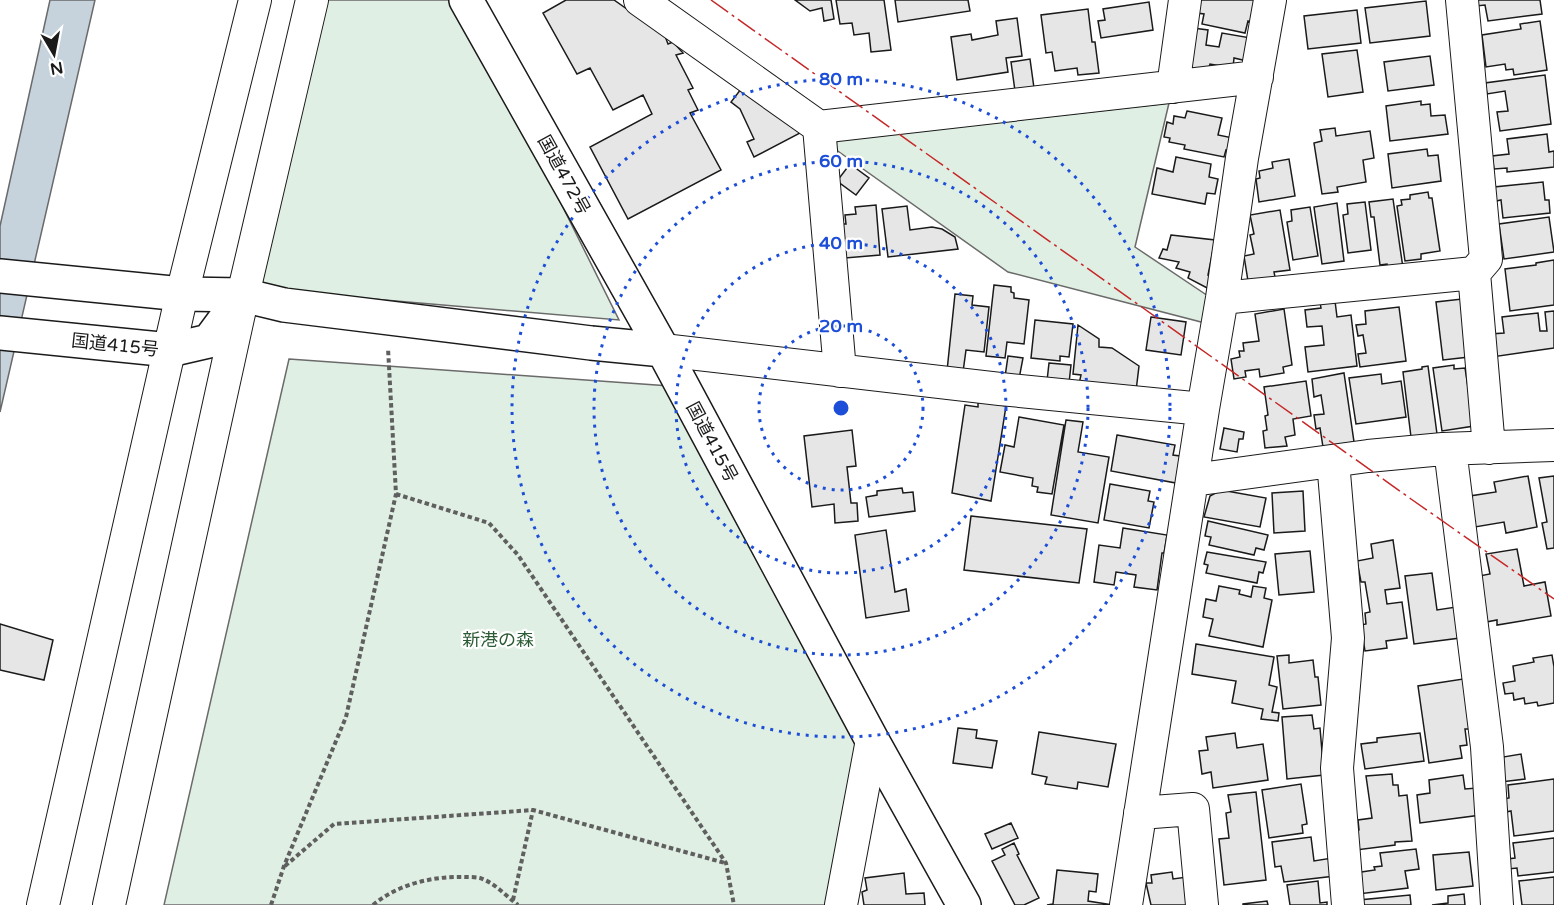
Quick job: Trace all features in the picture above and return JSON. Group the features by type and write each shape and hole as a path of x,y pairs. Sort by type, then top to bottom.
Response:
{"highway":[{"name":"国道472号","path":"466,0 663,350"},
{"path":"0,276 182,294 243,295 294,307 663,350"},
{"name":"国道415号","path":"0,333 170,350 209,341 243,295"},
{"name":"国道415号","path":"663,350 872,740 964,905"}],"street":[{"path":"43,905 182,294 255,0"},
{"path":"109,905 243,295 312,0"},
{"path":"640,0 819,127 1257,77"},
{"path":"1173,87 1185,0"},
{"path":"1126,905 1242,158 1270,0"},
{"path":"1222,298 1474,273 1486,259 1462,0"},
{"path":"819,127 840,371"},
{"path":"1474,273 1489,448"},
{"path":"663,350 1203,409"},
{"path":"1192,480 1333,461 1450,449 1554,445"},
{"path":"1450,449 1487,747 1497,905"},
{"path":"1333,461 1347,638 1337,768 1348,905"},
{"path":"841,905 872,740"},
{"path":"1140,813 1193,809 1202,905"}],"path":[{"path":"271,905 284,866 346,717 396,494 388,348"},
{"path":"396,494 489,523 518,555 726,863 734,905"},
{"path":"284,866 334,824 532,810 726,863"},
{"path":"513,901 532,810"},
{"path":"372,905 381,898 417,882 449,876 479,878 499,889 518,905"}],"green space":[{"path":"322,0 460,0 619,320 256,289"},
{"path":"1169,103 1135,247 1211,298 1205,323 1008,272 835,149 838,136 992,123"},
{"name":"新港の森","path":"289,359 670,386 866,756 829,905 164,905"}],"shaded area":[{"path":"50,0 95,0 0,412 0,226"}],"building":[{"path":"566,0 614,0 665,36 668,44 673,42 683,53 676,55 693,88 688,90 698,110 690,113 721,170 628,219 590,147 652,114 643,95 613,110 590,68 577,74 543,13"},
{"path":"795,0 831,0 834,19 824,21 822,8 810,11"},
{"path":"836,0 884,0 891,50 871,52 869,33 854,35 852,23 840,24"},
{"path":"895,0 968,0 970,11 898,22"},
{"path":"1200,0 1256,0 1251,22 1248,21 1245,33 1202,24 1204,14 1197,13"},
{"path":"1476,0 1540,0 1542,14 1488,21 1485,5 1476,6"},
{"path":"1426,1 1430,36 1370,43 1365,8"},
{"path":"1149,2 1153,30 1101,38 1098,21 1105,20 1103,9"},
{"path":"1088,9 1099,73 1078,75 1077,68 1055,71 1052,52 1046,53 1041,15"},
{"path":"1357,10 1361,43 1308,49 1304,16"},
{"path":"1017,18 1022,56 1006,58 1008,72 957,80 951,37 971,34 972,40 998,35 996,21"},
{"path":"1540,21 1547,70 1514,75 1513,69 1506,70 1505,64 1486,67 1482,35 1521,29 1520,24"},
{"path":"1193,28 1208,30 1206,45 1219,47 1222,33 1251,38 1247,61 1234,58 1233,68 1210,64 1208,71 1186,67"},
{"path":"1357,50 1363,92 1328,97 1322,54"},
{"path":"1430,56 1434,85 1388,91 1384,62"},
{"path":"1030,59 1034,88 1015,91 1011,62"},
{"path":"1545,75 1551,124 1500,131 1497,112 1508,111 1505,91 1487,94 1485,83"},
{"path":"741,89 802,132 754,157 747,142 754,139 740,109 731,102"},
{"path":"1421,101 1421,105 1430,104 1431,116 1445,115 1448,134 1390,141 1386,106"},
{"path":"1187,111 1222,118 1218,135 1233,138 1230,151 1226,150 1224,157 1184,149 1185,145 1169,142 1170,138 1164,137 1167,122 1173,124 1174,116 1185,118"},
{"path":"1335,128 1336,136 1370,131 1374,158 1363,160 1366,182 1337,187 1338,192 1322,194 1314,143 1322,141 1320,130"},
{"path":"1547,134 1549,152 1554,151 1554,167 1507,172 1507,168 1494,169 1492,156 1509,154 1507,139"},
{"path":"1427,149 1428,156 1438,155 1441,181 1392,188 1388,154"},
{"path":"1176,157 1211,164 1209,177 1218,179 1215,194 1207,193 1205,204 1152,194 1157,168 1173,172"},
{"path":"1289,159 1295,196 1259,202 1256,179 1260,178 1259,171 1273,168 1272,162"},
{"path":"850,164 869,178 856,195 837,181"},
{"path":"1543,182 1545,200 1549,200 1550,213 1503,218 1501,200 1496,201 1494,187"},
{"path":"1428,192 1429,198 1432,198 1440,251 1421,254 1421,259 1405,261 1397,206 1402,205 1401,200 1410,199 1410,195"},
{"path":"1393,199 1403,268 1388,270 1387,264 1380,265 1374,217 1371,217 1369,202"},
{"path":"1365,202 1371,250 1348,253 1343,215 1348,214 1347,204"},
{"path":"1337,203 1344,261 1322,264 1314,207"},
{"path":"876,205 880,255 845,258 842,224 846,224 845,215 856,214 855,207"},
{"path":"907,206 910,230 932,227 942,229 955,237 958,249 888,257 882,209"},
{"path":"1310,207 1318,256 1293,260 1287,222 1292,221 1291,210"},
{"path":"1280,210 1290,270 1274,272 1275,277 1248,281 1244,256 1254,254 1250,235 1254,234 1250,215"},
{"path":"1549,217 1554,252 1504,259 1499,224"},
{"path":"1171,235 1215,240 1208,275 1213,275 1211,290 1188,278 1190,272 1176,268 1179,262 1159,258 1163,249 1167,250"},
{"path":"1554,260 1554,305 1510,311 1505,269"},
{"path":"994,285 1011,287 1014,298 1029,300 1024,344 1007,342 1005,358 986,356"},
{"path":"955,294 973,296 972,305 989,307 984,352 966,350 963,372 947,371"},
{"path":"1462,299 1469,357 1443,360 1436,302"},
{"path":"1335,301 1337,317 1351,315 1357,366 1308,372 1305,347 1324,345 1322,326 1307,327 1305,310 1321,308 1320,302"},
{"path":"1399,307 1406,361 1360,367 1358,354 1366,353 1363,335 1358,336 1356,325 1366,324 1365,311"},
{"path":"1284,309 1292,365 1283,367 1284,373 1260,377 1259,369 1245,371 1246,377 1234,379 1231,359 1240,357 1239,351 1244,351 1243,343 1259,341 1255,314"},
{"path":"1554,311 1554,348 1492,357 1490,334 1504,333 1502,317 1538,313 1540,331 1547,331 1545,312"},
{"path":"1151,317 1186,322 1181,355 1146,350"},
{"path":"1035,320 1073,324 1069,357 1060,356 1060,361 1031,358"},
{"path":"1078,325 1099,339 1099,347 1112,348 1139,366 1136,391 1079,384 1081,375 1073,374"},
{"path":"1008,356 1023,358 1019,379 1005,377"},
{"path":"1049,363 1071,365 1069,383 1047,381"},
{"path":"1454,365 1454,369 1465,368 1474,426 1442,431 1433,368"},
{"path":"1428,366 1437,434 1411,437 1403,372"},
{"path":"1344,373 1354,442 1323,447 1320,428 1316,429 1314,415 1324,414 1321,395 1314,397 1312,379"},
{"path":"1381,374 1382,384 1401,381 1406,417 1356,424 1349,378"},
{"path":"1306,381 1311,416 1293,419 1295,435 1285,437 1287,446 1265,448 1263,431 1267,430 1265,416 1268,415 1264,387"},
{"path":"978,401 1006,406 991,501 952,493 965,405 978,407"},
{"path":"1019,417 1064,425 1052,494 1037,492 1038,487 1032,486 1033,478 1000,472 1005,445 1014,447"},
{"path":"1066,420 1083,422 1078,452 1109,457 1098,523 1051,515"},
{"path":"1224,428 1244,432 1243,439 1239,439 1237,452 1220,449"},
{"path":"852,430 856,466 847,467 851,503 857,503 858,521 835,523 834,504 812,507 804,436"},
{"path":"1117,435 1175,445 1173,455 1180,456 1176,483 1111,471"},
{"path":"1528,476 1537,527 1506,533 1504,522 1475,527 1470,496 1496,492 1494,482"},
{"path":"1554,476 1554,548 1547,549 1542,523 1547,522 1539,478"},
{"path":"1110,484 1150,491 1148,501 1154,502 1149,528 1104,520"},
{"path":"902,488 903,493 913,492 915,511 869,517 866,497 877,495 877,491"},
{"path":"1221,490 1266,498 1260,527 1204,517 1210,496"},
{"path":"1303,491 1305,531 1274,533 1272,493"},
{"path":"971,516 1087,529 1079,583 964,570"},
{"path":"1208,521 1268,535 1264,550 1256,548 1254,555 1209,545 1211,537 1205,536"},
{"path":"1123,528 1167,535 1157,590 1134,587 1136,575 1116,572 1114,585 1094,582 1099,545 1120,548"},
{"path":"886,530 895,592 906,589 909,611 866,618 855,535"},
{"path":"1393,540 1400,588 1385,590 1387,604 1402,602 1407,638 1386,641 1387,648 1365,651 1361,625 1366,624 1365,613 1370,612 1365,582 1361,582 1357,561 1373,558 1371,544"},
{"path":"1517,549 1524,586 1545,582 1551,616 1497,625 1497,620 1486,622 1479,576 1490,574 1486,554"},
{"path":"1310,551 1314,592 1279,595 1275,554"},
{"path":"1207,552 1266,562 1263,573 1259,572 1257,583 1206,573 1208,565 1204,564"},
{"path":"1432,573 1437,610 1456,607 1460,638 1414,644 1405,576"},
{"path":"1219,586 1240,590 1239,594 1251,597 1253,586 1266,588 1264,598 1272,600 1263,647 1209,636 1213,619 1203,617 1206,599 1216,601"},
{"path":"0,624 53,640 44,680 0,670"},
{"path":"1196,644 1274,657 1269,685 1277,687 1272,712 1279,713 1278,721 1261,719 1263,709 1232,703 1236,681 1192,674"},
{"path":"1289,655 1289,663 1313,660 1315,677 1318,677 1321,705 1283,709 1277,656"},
{"path":"1552,655 1554,703 1538,706 1537,702 1525,704 1524,698 1514,700 1513,693 1505,694 1503,683 1515,681 1513,666 1534,662 1533,658"},
{"path":"1463,679 1470,729 1465,729 1467,745 1460,746 1462,758 1429,763 1418,686"},
{"path":"1312,715 1314,729 1320,728 1324,775 1287,779 1282,717"},
{"path":"958,728 977,730 976,738 997,741 992,768 953,763"},
{"path":"1039,732 1116,744 1108,787 1078,782 1077,789 1045,784 1047,777 1032,774"},
{"path":"1235,733 1237,748 1263,744 1268,780 1213,788 1211,772 1202,774 1199,751 1208,750 1206,737"},
{"path":"1420,733 1424,761 1365,769 1361,744 1377,742 1377,738"},
{"path":"1521,754 1525,779 1501,782 1497,758"},
{"path":"1392,774 1393,785 1398,785 1399,796 1407,795 1412,841 1356,850 1354,831 1359,830 1358,820 1372,818 1366,776"},
{"path":"1463,775 1465,789 1477,788 1481,815 1420,823 1417,795 1430,793 1429,780"},
{"path":"1554,779 1554,831 1514,836 1511,811 1506,812 1504,799 1509,798 1508,785"},
{"path":"1301,784 1307,824 1302,825 1303,833 1269,838 1262,790"},
{"path":"1256,792 1266,880 1224,885 1219,839 1229,838 1226,813 1231,812 1228,795"},
{"path":"1011,823 1018,838 992,849 985,834"},
{"path":"1311,837 1314,861 1332,858 1335,876 1284,882 1281,866 1275,867 1272,842"},
{"path":"1554,838 1554,872 1518,876 1517,868 1508,869 1507,859 1515,858 1513,843"},
{"path":"1014,843 1019,854 1017,855 1039,898 1024,905 1015,905 992,861 1005,855 1002,849"},
{"path":"1416,849 1419,869 1405,871 1408,888 1358,894 1355,873 1375,870 1374,867 1382,866 1380,853"},
{"path":"1469,852 1473,886 1436,890 1433,855"},
{"path":"1057,870 1098,874 1096,892 1089,891 1088,901 1113,905 1047,905 1053,904"},
{"path":"1172,872 1173,879 1187,877 1189,905 1151,905 1146,883 1152,883 1151,875"},
{"path":"904,873 906,894 924,893 925,905 864,905 862,892 867,890 865,878"},
{"path":"1554,877 1554,905 1522,905 1519,881"},
{"path":"1318,881 1320,903 1327,902 1327,905 1290,905 1287,885"},
{"path":"1464,894 1465,905 1432,905 1448,903 1448,896"},
{"path":"1410,895 1411,905 1360,905 1359,900"},
{"path":"1267,901 1268,905 1243,905 1243,904"}],"power":[{"path":"711,0 1554,599"}]}
